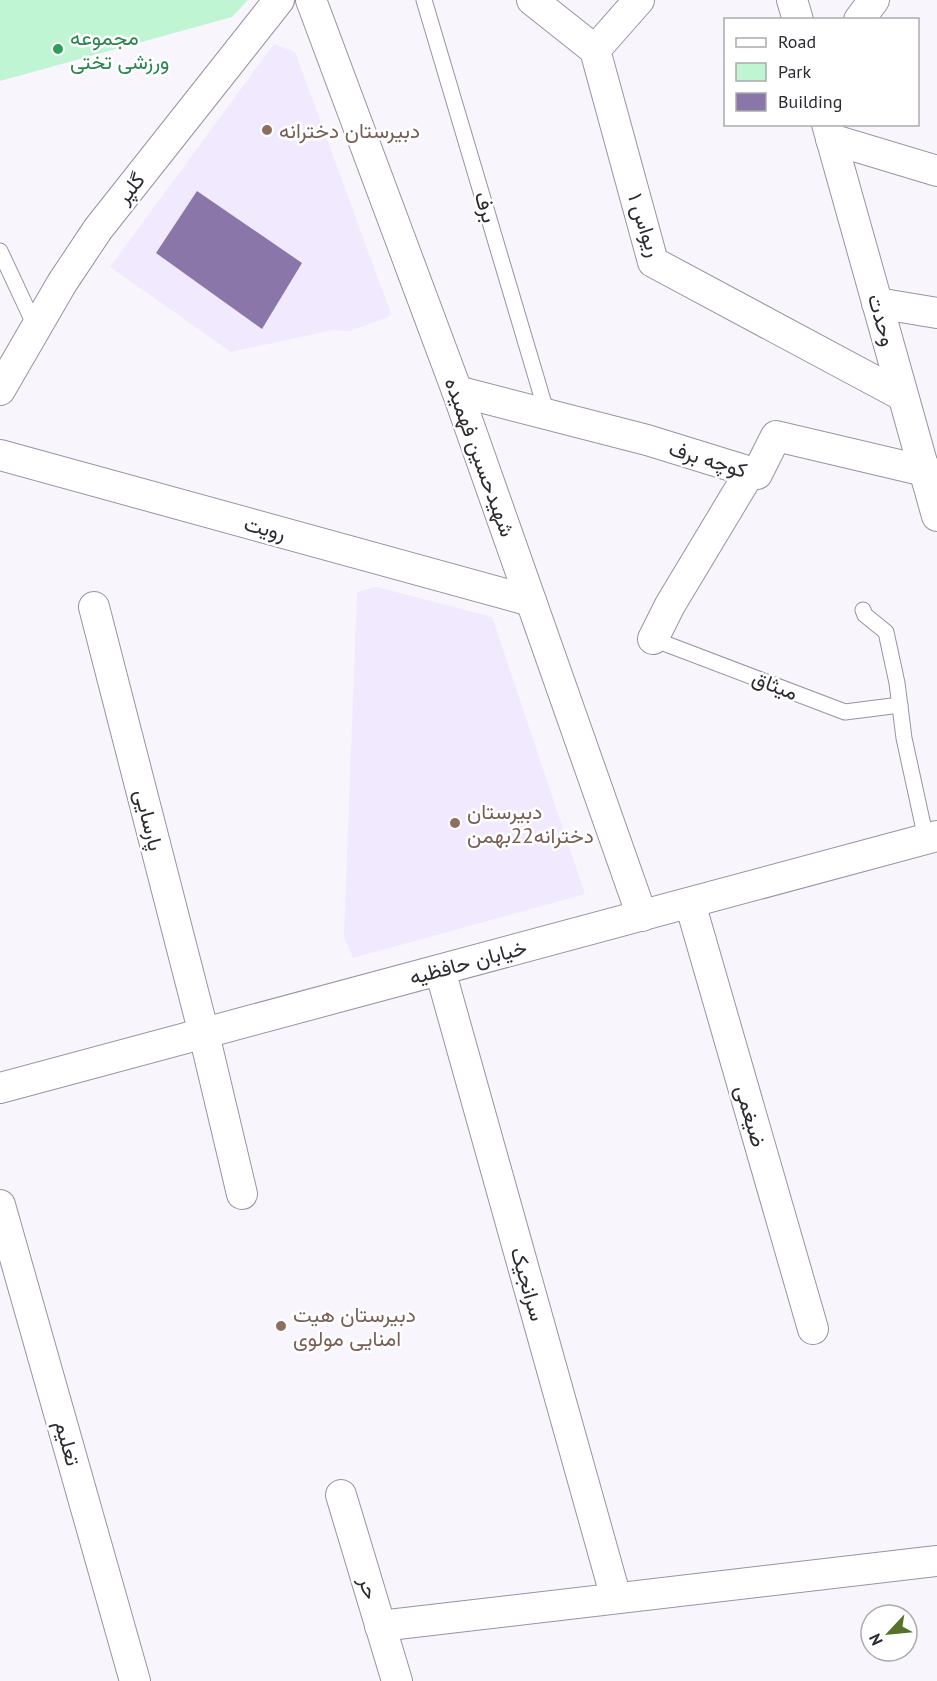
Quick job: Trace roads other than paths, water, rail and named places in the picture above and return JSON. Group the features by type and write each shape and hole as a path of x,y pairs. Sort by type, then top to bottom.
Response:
{"street":[{"name":"گلپر","path":"0,390 62,283 98,229 279,0"},
{"name":"شهیدحسین فهمیده","path":"311,0 457,392 642,916"},
{"path":"532,0 595,50 639,0"},
{"path":"792,0 797,18"},
{"path":"860,18 874,0"},
{"name":"ریواس ۱","path":"595,50 653,262 903,396"},
{"path":"829,132 937,171"},
{"name":"وحدت","path":"829,132 903,396 931,473 937,516"},
{"path":"877,303 937,313"},
{"name":"کوچه برف","path":"457,392 647,440 757,474 776,436 931,473"},
{"name":"رویت","path":"0,455 531,601"},
{"path":"653,639 670,605 750,472"},
{"name":"پارسایی","path":"94,607 204,1034 242,1194"},
{"name":"خیابان حافظیه","path":"0,1088 690,903 933,842"},
{"name":"ضیغمی","path":"690,903 813,1329"},
{"name":"سرانجیک","path":"440,970 616,1598"},
{"name":"تعلیم","path":"0,1205 135,1681"},
{"name":"حر","path":"341,1494 397,1681"},
{"path":"380,1626 937,1561"}],"lane":[{"name":"برف","path":"424,0 547,414"},
{"path":"0,251 36,328"},
{"path":"863,610 865,615 886,632 904,738 933,842"},
{"name":"میثاق","path":"653,639 845,712 900,705"}],"place":[{"name":"مجموعه ورزشی تختی","path":"58,49"},
{"name":"دبیرستان دخترانه","path":"267,130"},
{"name":"دبیرستان دخترانه22بهمن","path":"455,823"},
{"name":"دبیرستان هیت امنایی مولوی","path":"281,1326"}]}
